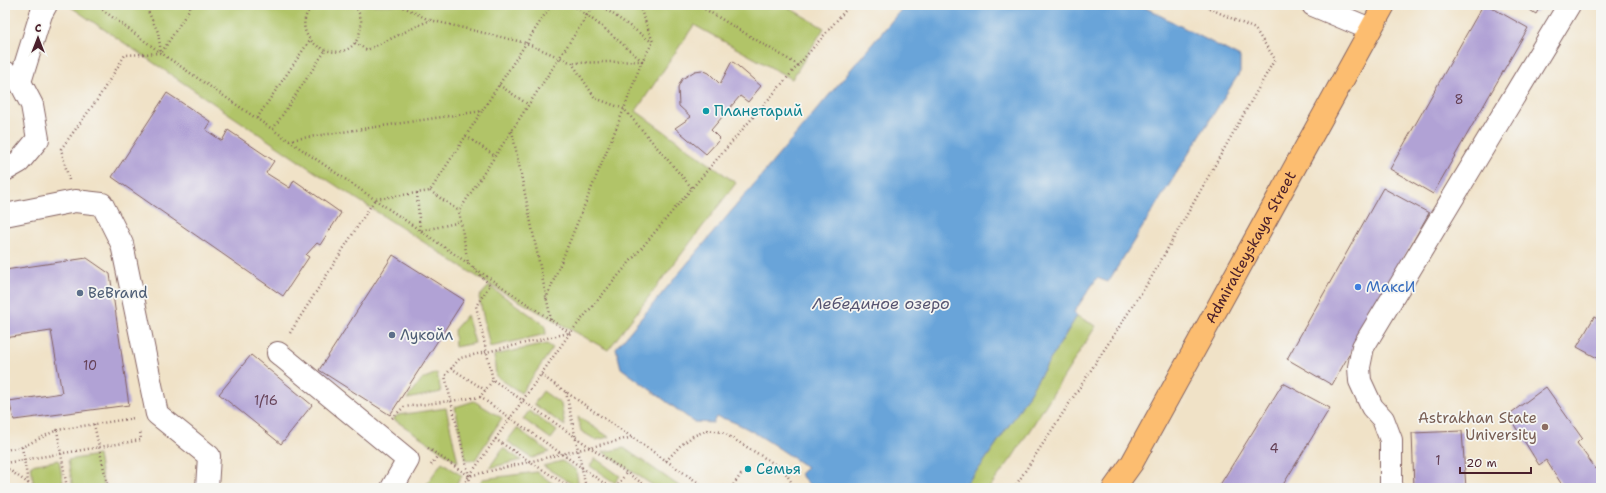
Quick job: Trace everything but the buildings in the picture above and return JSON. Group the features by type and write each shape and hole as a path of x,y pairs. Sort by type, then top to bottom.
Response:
{"main road":[{"name":"Admiralteyskaya Street","path":"1114,488 1132,463 1384,5"}],"street":[{"path":"5,170 19,162 38,140 32,105 12,77 46,5"},
{"path":"1313,5 1370,29"},
{"path":"1392,488 1391,440 1383,419 1372,407 1360,381 1359,367 1363,347 1569,5"},
{"path":"5,215 75,201 102,204 122,244 157,414 209,456 207,488"},
{"path":"278,353 408,460 392,488"}],"path":[{"path":"96,5 161,53 570,333"},
{"path":"145,5 158,32 161,53"},
{"path":"161,53 192,5"},
{"path":"313,5 306,14 306,32 316,47 333,53 341,51 355,43 360,35 361,18 354,5"},
{"path":"400,5 430,20 526,43 572,63 642,61"},
{"path":"430,191 551,5"},
{"path":"573,5 604,28 642,61"},
{"path":"594,5 459,211 468,263 490,285 476,306 493,380 649,488"},
{"path":"600,5 652,42"},
{"path":"546,299 624,110 642,61 652,42 639,5"},
{"path":"698,5 798,65"},
{"path":"461,488 570,333 692,188 850,5"},
{"path":"1014,488 1151,278 1275,59 1255,28 1202,5"},
{"path":"355,43 367,50 430,20"},
{"path":"257,118 310,40"},
{"path":"273,129 324,51"},
{"path":"75,201 61,149 97,100 125,55 161,53"},
{"path":"572,63 595,98 624,110 692,188"},
{"path":"499,85 529,105"},
{"path":"288,140 482,111"},
{"path":"512,130 551,320"},
{"path":"466,136 495,156"},
{"path":"278,353 375,199 430,191 459,211"},
{"path":"417,193 420,231"},
{"path":"420,231 461,222"},
{"path":"471,488 444,376 460,358 570,333"},
{"path":"451,368 485,390"},
{"path":"541,375 706,488"},
{"path":"480,397 493,380"},
{"path":"566,392 586,488"},
{"path":"388,421 404,407 480,397 612,488"},
{"path":"5,450 22,447 57,430 138,418"},
{"path":"94,424 108,488"},
{"path":"5,463 141,440 139,425"},
{"path":"57,430 67,488"},
{"path":"666,461 680,446 693,436 708,430 722,432 783,469 792,483 792,488"},
{"path":"445,459 469,476 633,437"},
{"path":"495,439 571,488"},
{"path":"22,447 29,488"},
{"path":"5,467 35,488"},
{"path":"616,488 626,473"},
{"path":"731,488 742,473"}],"green space":[{"path":"68,5 784,5 824,28 792,79 694,25 636,111 736,183 608,350 490,285 312,170"},
{"path":"489,286 545,325 546,334 490,347 479,297"},
{"path":"467,315 475,343 455,347 454,330"},
{"path":"1077,316 1096,326 1012,458 989,488 962,488 981,466 1016,415"},
{"path":"547,344 553,348 521,393 496,376 494,355"},
{"path":"437,373 441,392 407,399 422,379"},
{"path":"543,391 561,404 565,426 534,404"},
{"path":"474,401 502,418 475,460 466,460 455,407"},
{"path":"446,408 458,462 393,419 398,415"},
{"path":"529,411 557,431 551,439 523,419"},
{"path":"578,417 609,437 596,440 581,431"},
{"path":"517,428 549,452 532,458 507,441"},
{"path":"503,448 521,460 489,468"},
{"path":"624,448 682,488 657,488 603,452"},
{"path":"98,455 104,488 73,488 68,460"},
{"path":"595,458 620,476 615,483 590,466"},
{"path":"59,460 64,488 41,488 33,482 31,465"},
{"path":"562,461 576,470 579,488 543,466"},
{"path":"442,462 462,476 454,488 424,488"},
{"path":"537,472 559,488 478,488 482,479"}],"water":[{"name":"Лебединое озеро","path":"905,5 1140,5 1240,57 1240,72 1108,282 1097,278 1074,312 1077,316 1016,415 981,466 962,488 812,488 800,474 807,467 750,430 726,419 716,417 713,423 694,422 621,368 616,348"}],"place":[{"name":"Планетарий","path":"706,111"},
{"name":"МаксИ","path":"1358,287"},
{"name":"BeBrand","path":"80,293"},
{"name":"Лукойл","path":"392,335"},
{"name":"Astrakhan State University","path":"1545,427"},
{"name":"Семья","path":"748,469"}]}
